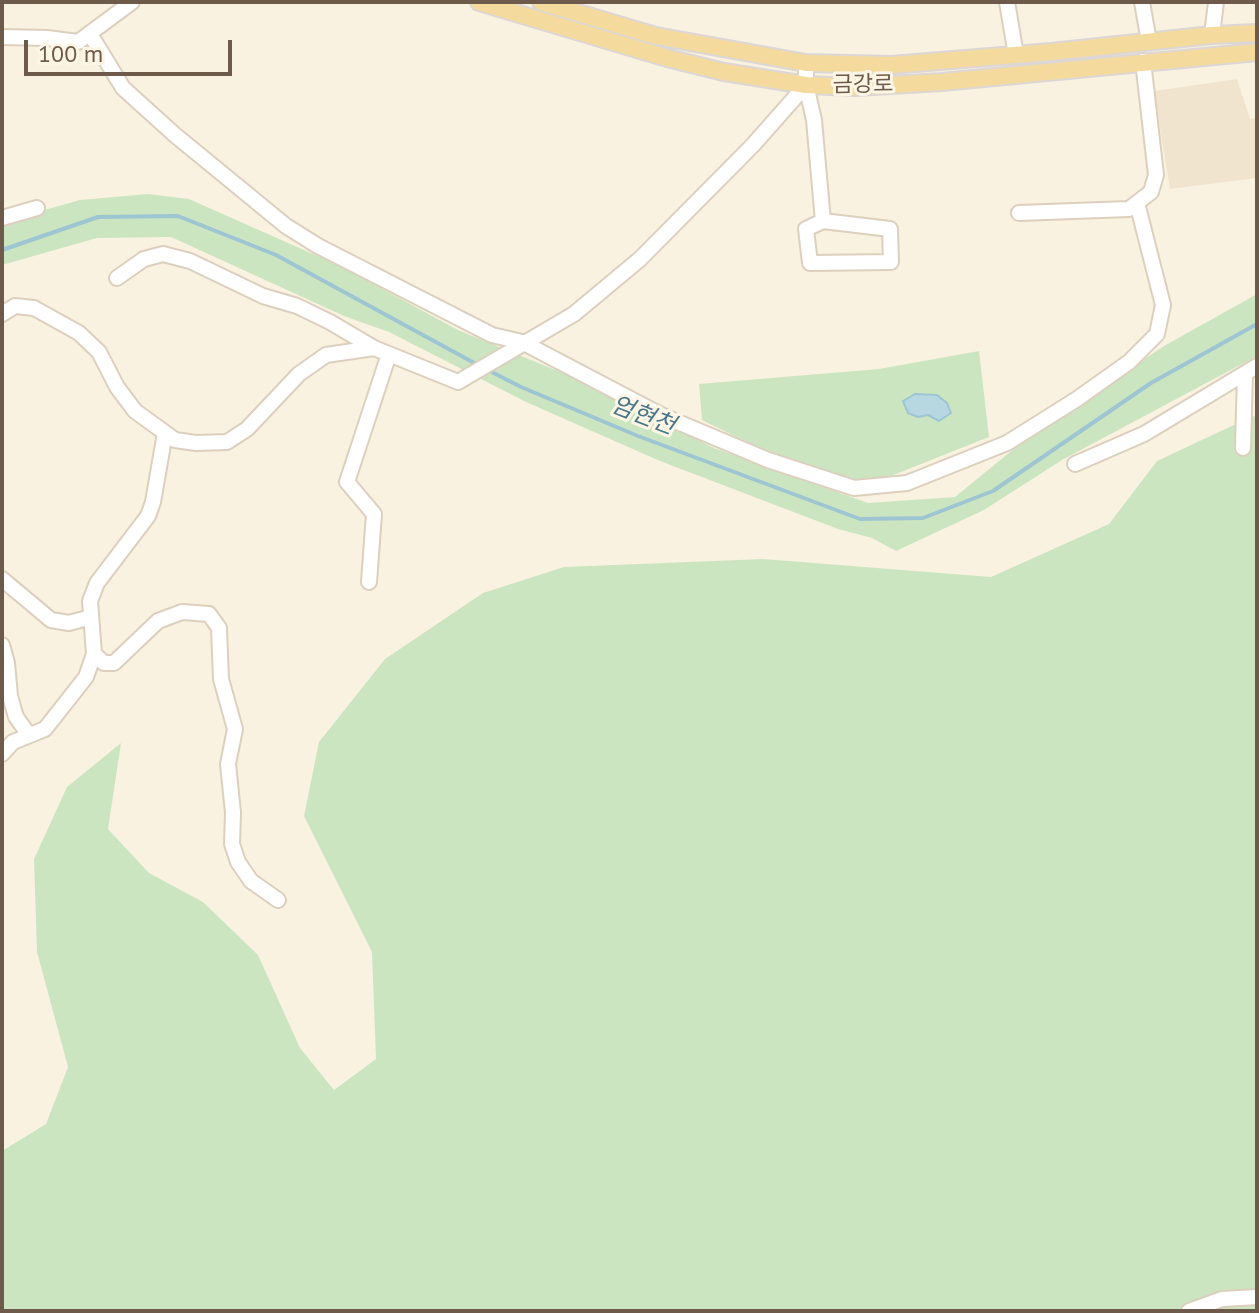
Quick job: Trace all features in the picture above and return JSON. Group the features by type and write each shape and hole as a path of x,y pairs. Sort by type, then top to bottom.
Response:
{"main road":[{"name":"금강로","path":"479,2 667,58 724,72 806,85 856,87 942,82 1257,52"},
{"name":"금강로","path":"541,2 656,36 806,63 891,65 1257,33"}],"street":[{"path":"2,37 78,42 132,2"},
{"path":"1007,2 1016,55"},
{"path":"1142,2 1149,42"},
{"path":"1212,35 1216,2"},
{"path":"90,34 123,88 286,226 318,246 492,335 522,342 661,415 768,460 854,488 907,483 1007,443 1129,362 1157,334 1163,305 1137,203"},
{"path":"1019,213 1129,209 1151,192 1156,175 1143,61"},
{"path":"806,63 823,221"},
{"path":"117,278 144,259 163,254 190,261 263,296 297,306 374,348 458,382 574,314 640,259 753,145 806,85"},
{"path":"2,218 37,208"},
{"path":"823,221 890,229 891,262 810,263 806,229 823,221"},
{"path":"2,314 15,306 34,308 79,333 99,352 117,387 135,411 175,440 196,443 227,442 247,429 299,374 326,355 374,348"},
{"path":"369,582 374,514 347,482 389,354"},
{"path":"1243,448 1251,370"},
{"path":"1075,464 1144,434 1251,370"},
{"path":"2,754 13,742 45,729 86,677 94,654 90,601 97,583 148,516 165,433"},
{"path":"2,579 51,620 69,623 91,617"},
{"path":"94,654 104,663 114,663 158,621 182,612 209,614 219,628 221,679 235,729 228,764 233,813 232,844 238,862 251,881 278,900"},
{"path":"2,645 16,717 29,735"},
{"path":"1189,1311 1222,1299 1257,1297"}],"shaded area":[{"path":"1237,79 1250,119 1257,118 1257,178 1170,189 1154,91"}],"green space":[{"path":"148,194 189,199 340,266 458,330 570,376 714,448 868,503 955,497 1037,430 1164,346 1257,294 1257,356 1062,460 984,510 896,551 872,538 838,529 660,461 526,402 389,332 344,316 171,237 97,238 2,265 2,222 80,200"},
{"path":"979,351 989,437 886,478 848,480 765,451 702,420 699,384 879,369"},
{"path":"1253,416 1257,417 1257,1311 2,1311 2,1151 46,1124 68,1067 37,952 34,859 67,787 121,743 108,829 149,873 203,902 258,955 300,1048 334,1090 376,1059 372,952 304,816 319,742 385,659 483,593 564,567 763,559 991,577 1109,524 1157,461"}],"water":[{"path":"915,394 937,395 947,403 951,413 939,421 928,415 918,417 908,413 903,401"}],"waterway":[{"name":"엄현천","path":"2,250 98,217 178,216 276,255 478,365"},
{"name":"엄현천","path":"486,369 638,436 860,519 923,518 993,491 1151,383 1257,324"}]}
